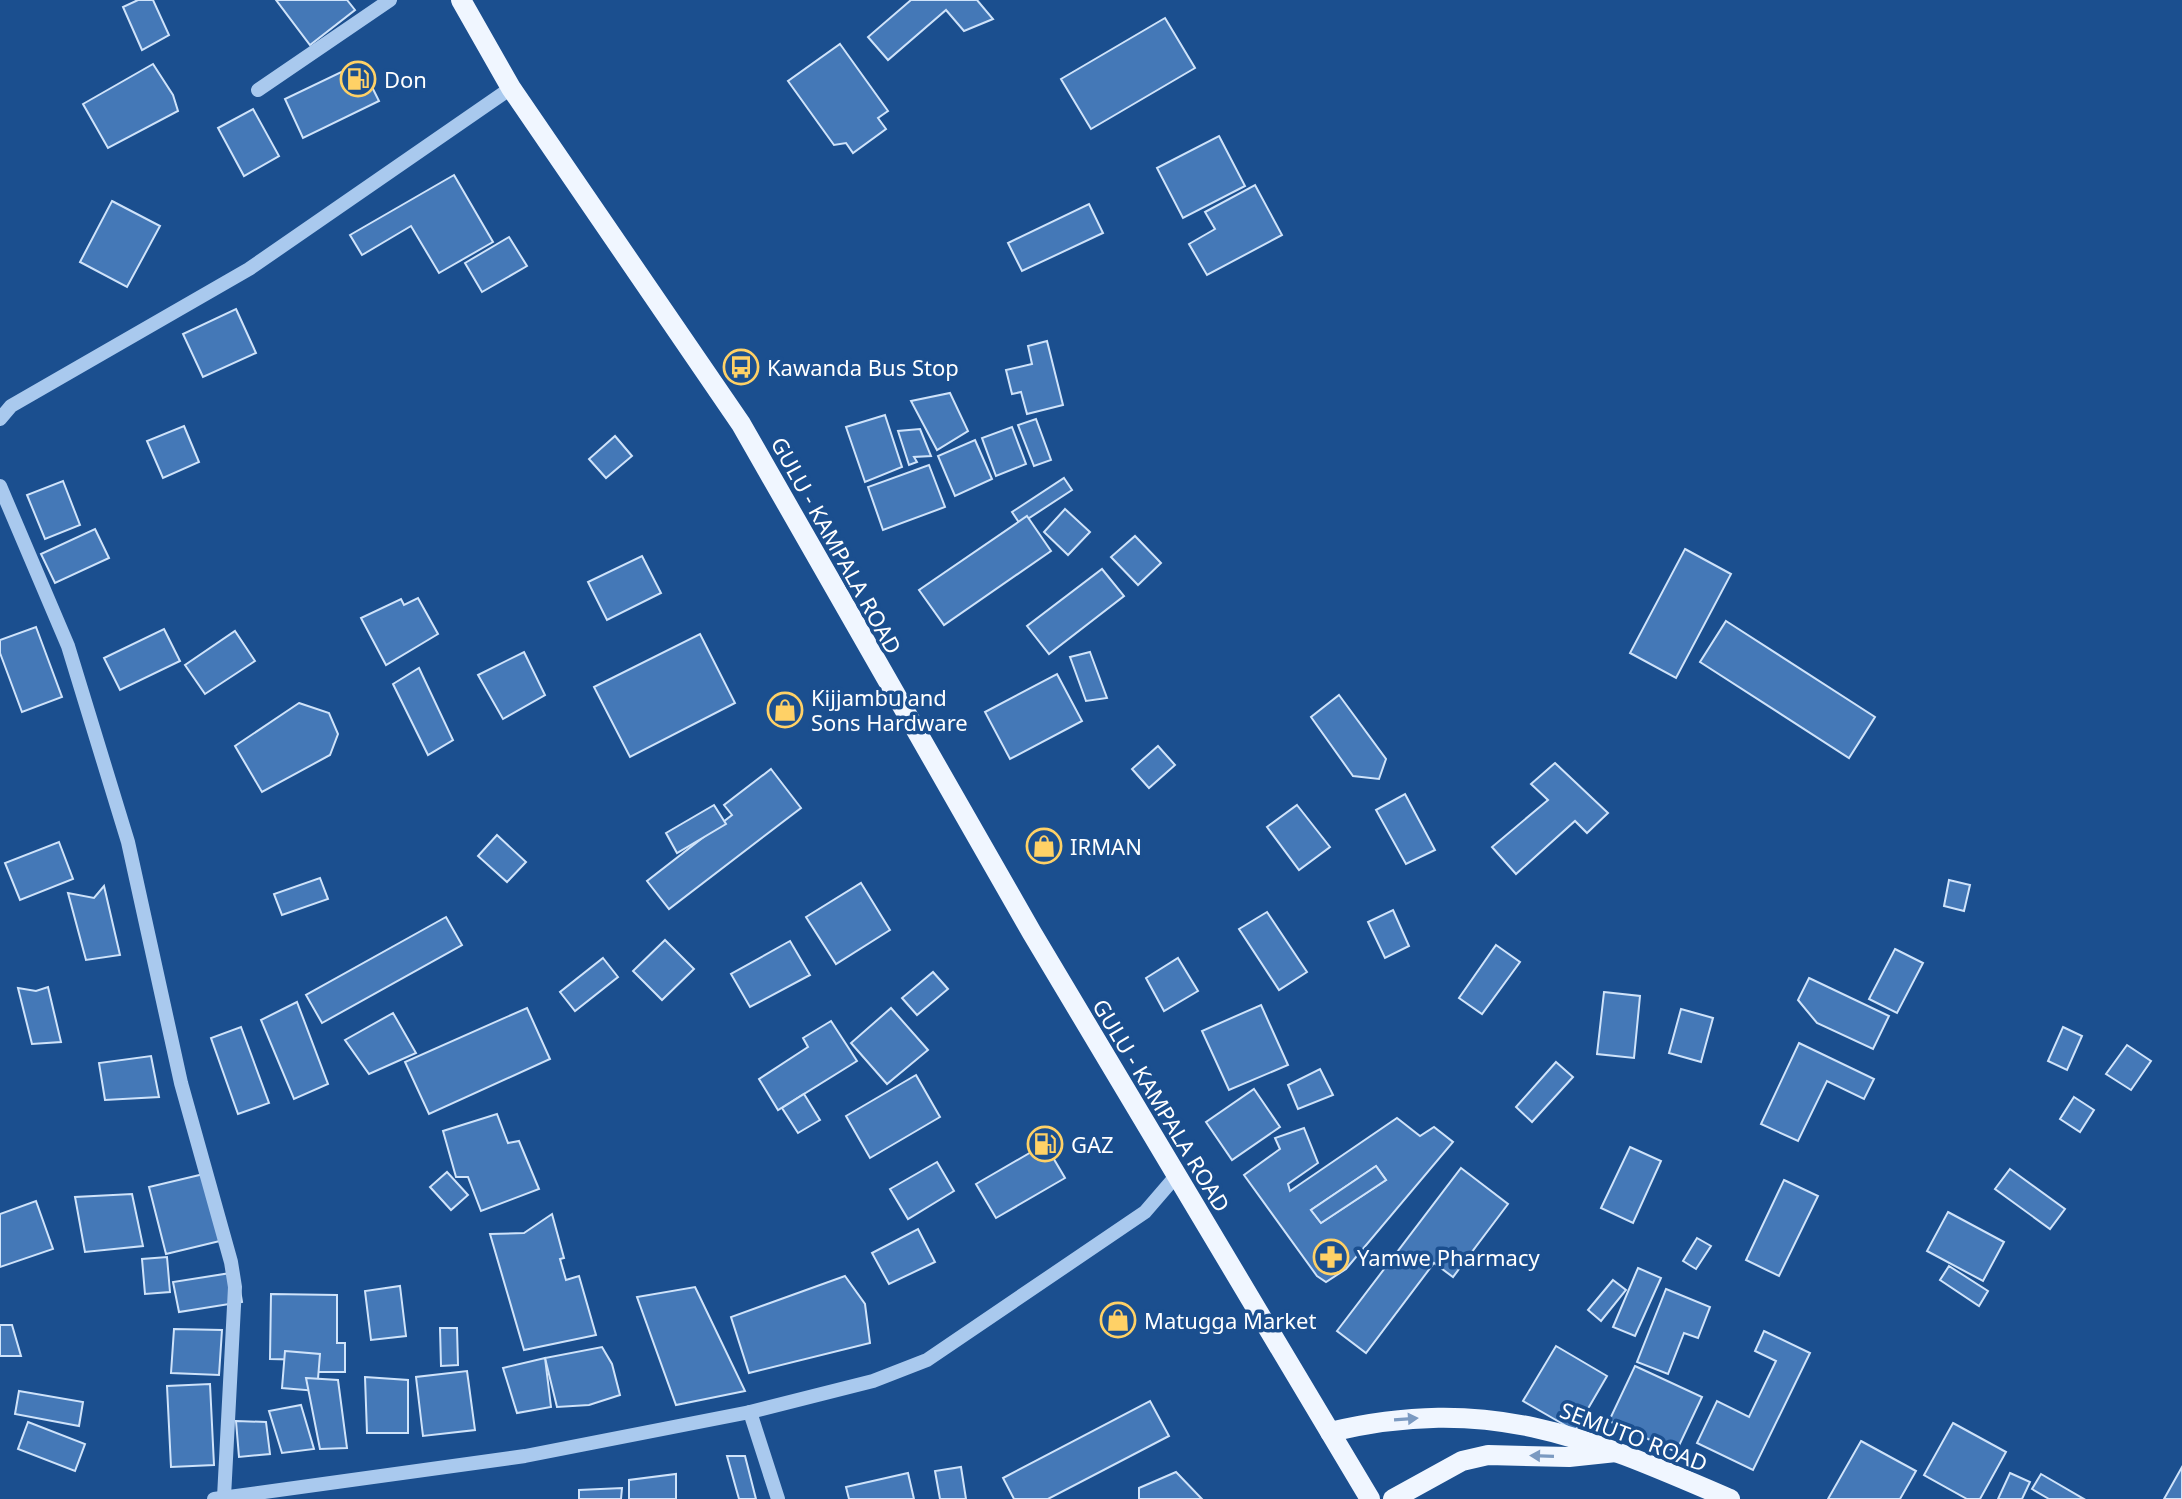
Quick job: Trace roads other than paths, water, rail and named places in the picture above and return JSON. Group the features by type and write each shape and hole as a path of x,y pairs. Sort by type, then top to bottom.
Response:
{"main road":[{"name":"GULU - KAMPALA ROAD","path":"461,0 511,88 741,424 905,714 1370,1499"},
{"name":"SEMUTO ROAD","path":"1330,1432 1374,1422 1442,1417 1541,1426 1620,1451 1730,1499"},
{"path":"1393,1499 1462,1461 1488,1455 1569,1457 1620,1451"}],"street":[{"path":"258,90 390,0"},
{"path":"0,419 11,406 249,269 511,88"},
{"path":"0,486 68,646 128,842 190,1120 231,1262 235,1287 219,1498 525,1456 750,1412 873,1381 927,1360 1145,1212 1176,1176"},
{"path":"750,1412 778,1499"}],"place":[{"name":"Don","path":"358,79"},
{"name":"Kawanda Bus Stop","path":"741,367"},
{"name":"Kijjambu and Sons Hardware","path":"785,710"},
{"name":"IRMAN","path":"1044,846"},
{"name":"GAZ","path":"1045,1144"},
{"name":"Yamwe Pharmacy","path":"1331,1257"},
{"name":"Matugga Market","path":"1118,1320"}]}
